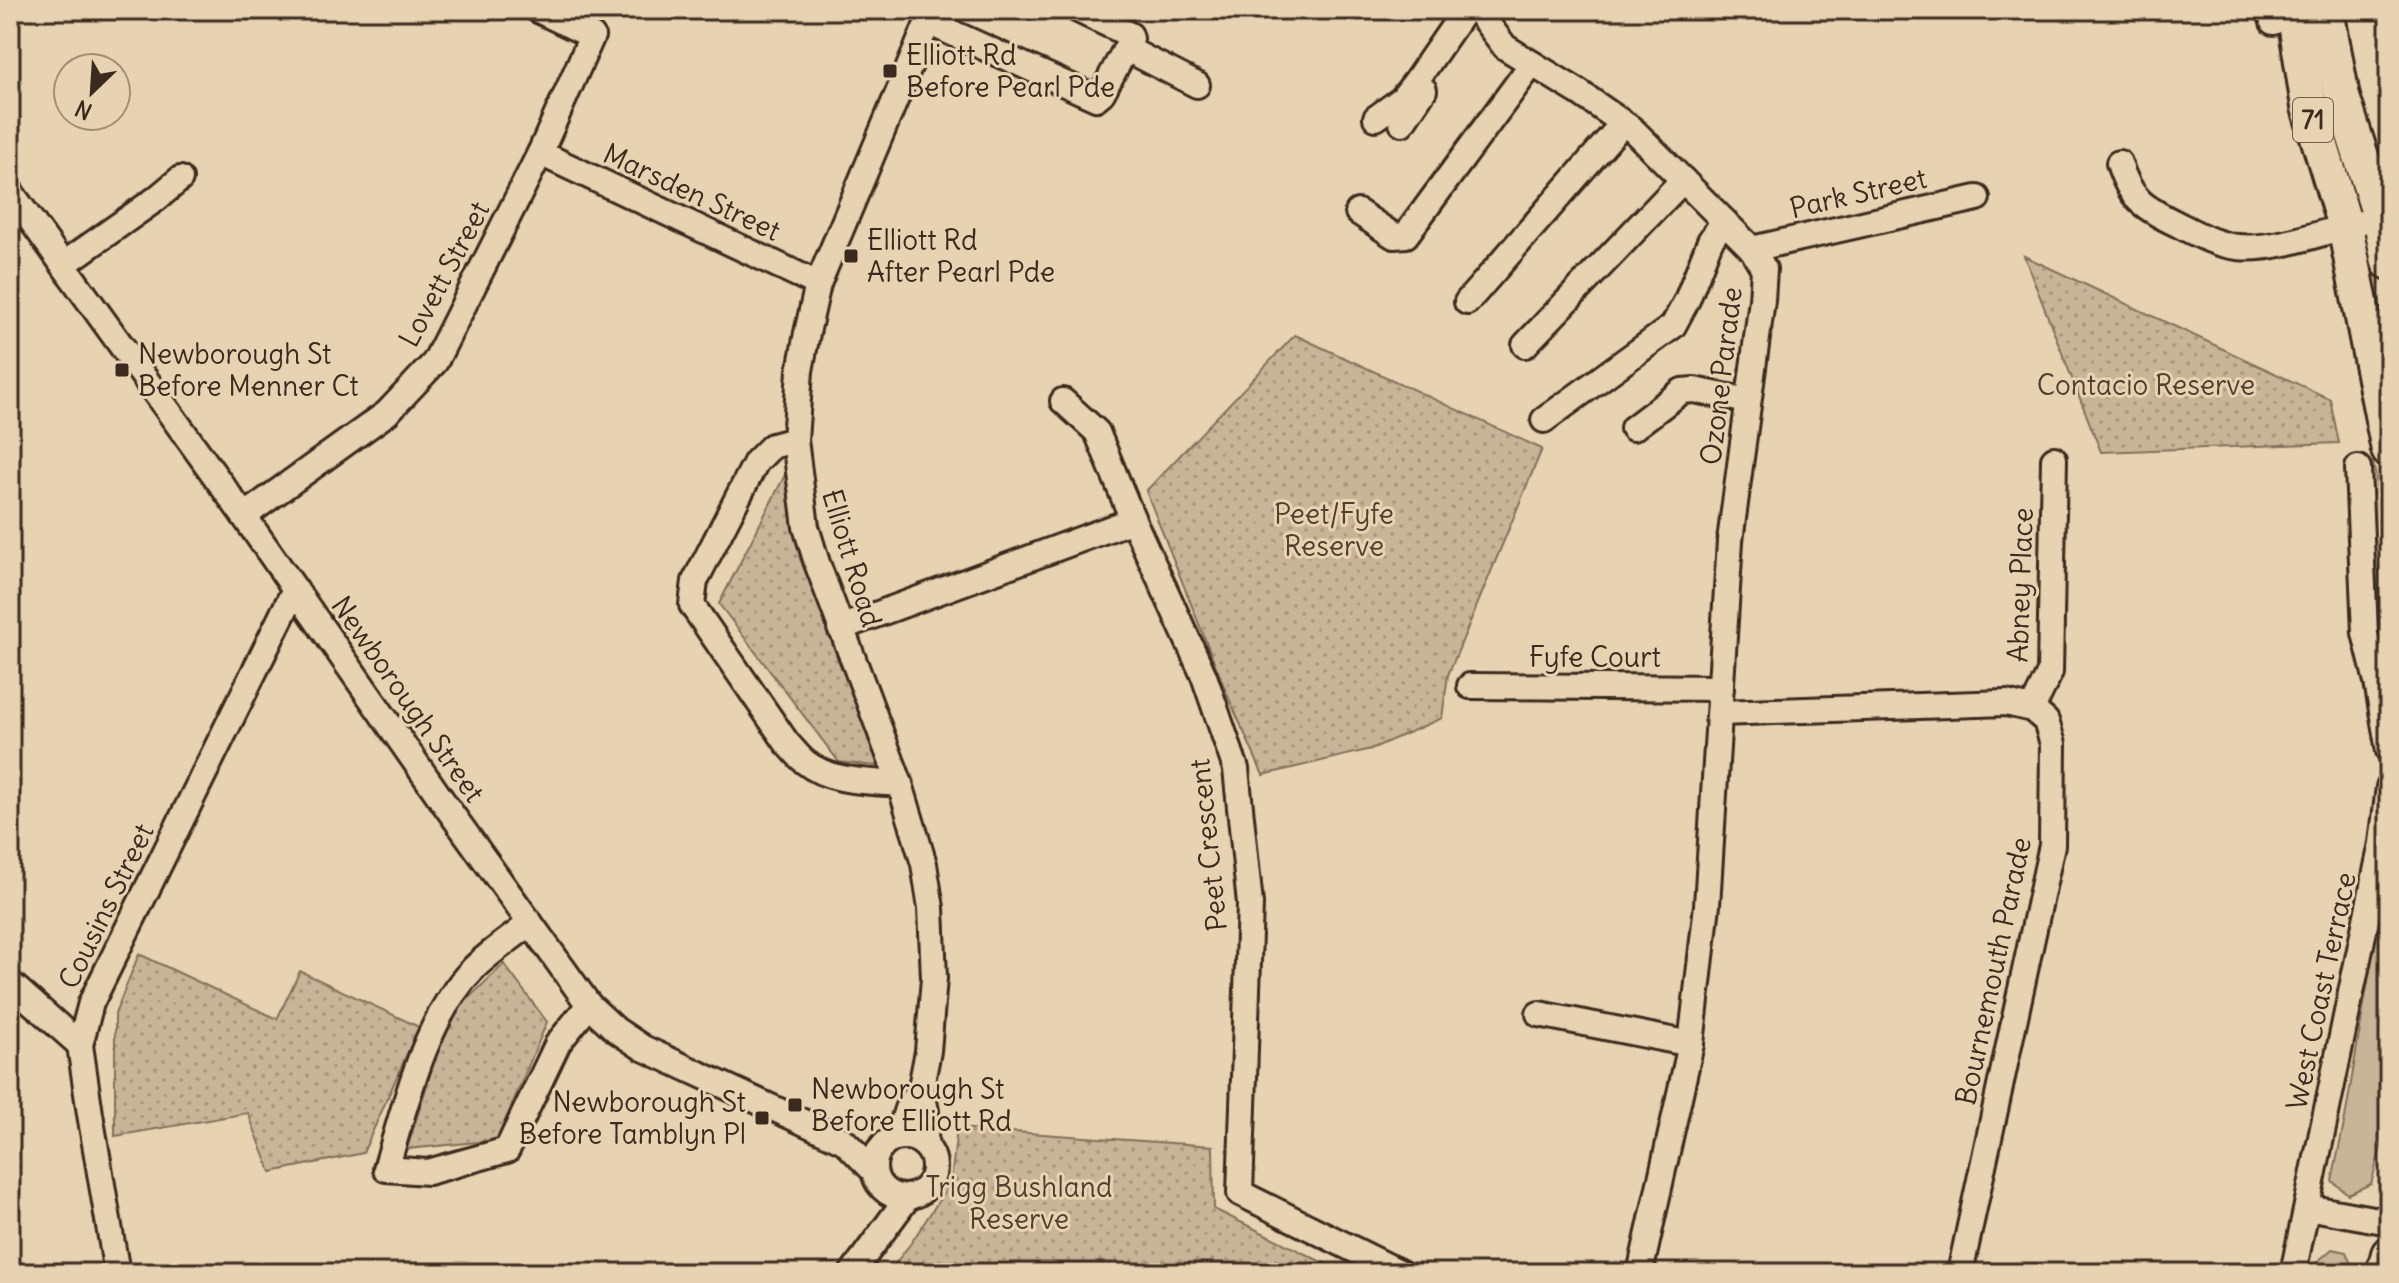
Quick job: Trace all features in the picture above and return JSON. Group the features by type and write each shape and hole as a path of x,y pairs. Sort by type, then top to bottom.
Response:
{"highway":[{"name":"71","path":"2326,10 2342,97 2380,216 2389,262"},
{"name":"71","path":"2279,14 2345,226 2389,450"},
{"path":"2384,1273 2389,1254"}],"street":[{"name":"Lovett Street","path":"244,516 387,413 435,362 540,153 592,36 538,10"},
{"path":"931,16 1096,98 1102,93 1131,39 1130,35 1078,10"},
{"path":"1376,118 1402,99 1474,12"},
{"path":"1402,123 1474,12"},
{"name":"Ozone Parade","path":"1474,12 1505,47 1623,123 1752,249 1764,269 1730,541 1721,688"},
{"name":"Elliott Road","path":"879,1236 875,1158 880,1148 893,1139 921,1087 928,1051 934,978 931,908 924,864 900,784 840,628 806,527 795,440 800,371 818,284 931,16"},
{"path":"1127,49 1197,85"},
{"path":"1358,212 1386,233 1406,235 1532,64"},
{"path":"1467,302 1623,123"},
{"name":"Marsden Street","path":"540,153 818,284"},
{"path":"2119,163 2125,181 2140,203 2154,213 2217,243 2239,247 2262,246 2380,216"},
{"path":"64,264 180,179"},
{"path":"1525,345 1683,180"},
{"name":"Newborough Street","path":"10,191 589,1005 616,1030 643,1048 844,1141 876,1176"},
{"name":"Park Street","path":"1752,249 1977,198"},
{"path":"1544,420 1673,326 1687,300 1710,241 1724,221"},
{"path":"1633,428 1682,391 1694,390 1748,401"},
{"name":"Peet Crescent","path":"1063,401 1097,432 1204,676 1236,769 1250,904 1240,1193 1401,1273"},
{"path":"795,440 772,446 756,462 695,581 692,605 787,743 806,762 824,773 847,779 900,784"},
{"name":"Abney Place","path":"2032,709 2050,672 2054,459"},
{"path":"2358,468 2365,633 2389,751"},
{"path":"840,628 1133,520"},
{"name":"Cousins Street","path":"117,1273 80,1045 91,1003 295,589"},
{"name":"Fyfe Court","path":"1470,686 1721,688"},
{"path":"1640,1273 1691,1044 1707,905 1721,688"},
{"path":"1720,713 2006,703 2032,709"},
{"name":"Bournemouth Parade","path":"1960,1273 2052,845 2053,744 2046,721 2032,709"},
{"name":"West Coast Terrace","path":"2293,1273 2382,843 2389,787"},
{"path":"530,923 471,970 439,1015 413,1078 386,1169 428,1172 507,1150 558,1043 589,1005"},
{"path":"10,983 80,1045"},
{"path":"1539,1014 1691,1044"},
{"name":"Elliott Road","path":"852,1273 908,1197 926,1188 934,1174 935,1163 925,1144 926,1111 921,1087"},
{"path":"893,1139 908,1137 925,1144"},
{"name":"Newborough Street","path":"844,1141 893,1139"},
{"path":"876,1176 893,1195 908,1197"},
{"path":"2307,1207 2389,1222"}],"green space":[{"name":"Contacio Reserve","path":"2024,256 2330,399 2339,443 2101,452"},
{"name":"Peet/Fyfe Reserve","path":"1295,335 1542,449 1448,675 1442,718 1371,749 1263,775 1227,694 1146,491"},
{"path":"2373,462 2389,548 2389,669 2381,635 2368,474"},
{"path":"788,469 800,559 836,640 885,767 839,762 719,604"},
{"path":"2389,854 2389,1117 2371,1184 2348,1194 2332,1181"},
{"path":"139,954 277,1019 300,971 419,1027 363,1153 271,1172 248,1113 115,1136 115,1014"},
{"path":"504,964 547,1022 497,1140 407,1149 448,1018"},
{"name":"Trigg Bushland Reserve","path":"957,1128 1213,1146 1214,1209 1344,1273 888,1273 951,1182"},
{"path":"2332,1249 2346,1252 2352,1273 2314,1273 2317,1262"}],"place":[{"name":"Elliott Rd Before Pearl Pde","path":"890,71"},
{"name":"Elliott Rd After Pearl Pde","path":"851,256"},
{"name":"Newborough St Before Menner Ct","path":"122,370"},
{"name":"Newborough St Before Elliott Rd","path":"795,1105"},
{"name":"Newborough St Before Tamblyn Pl","path":"762,1118"}]}
